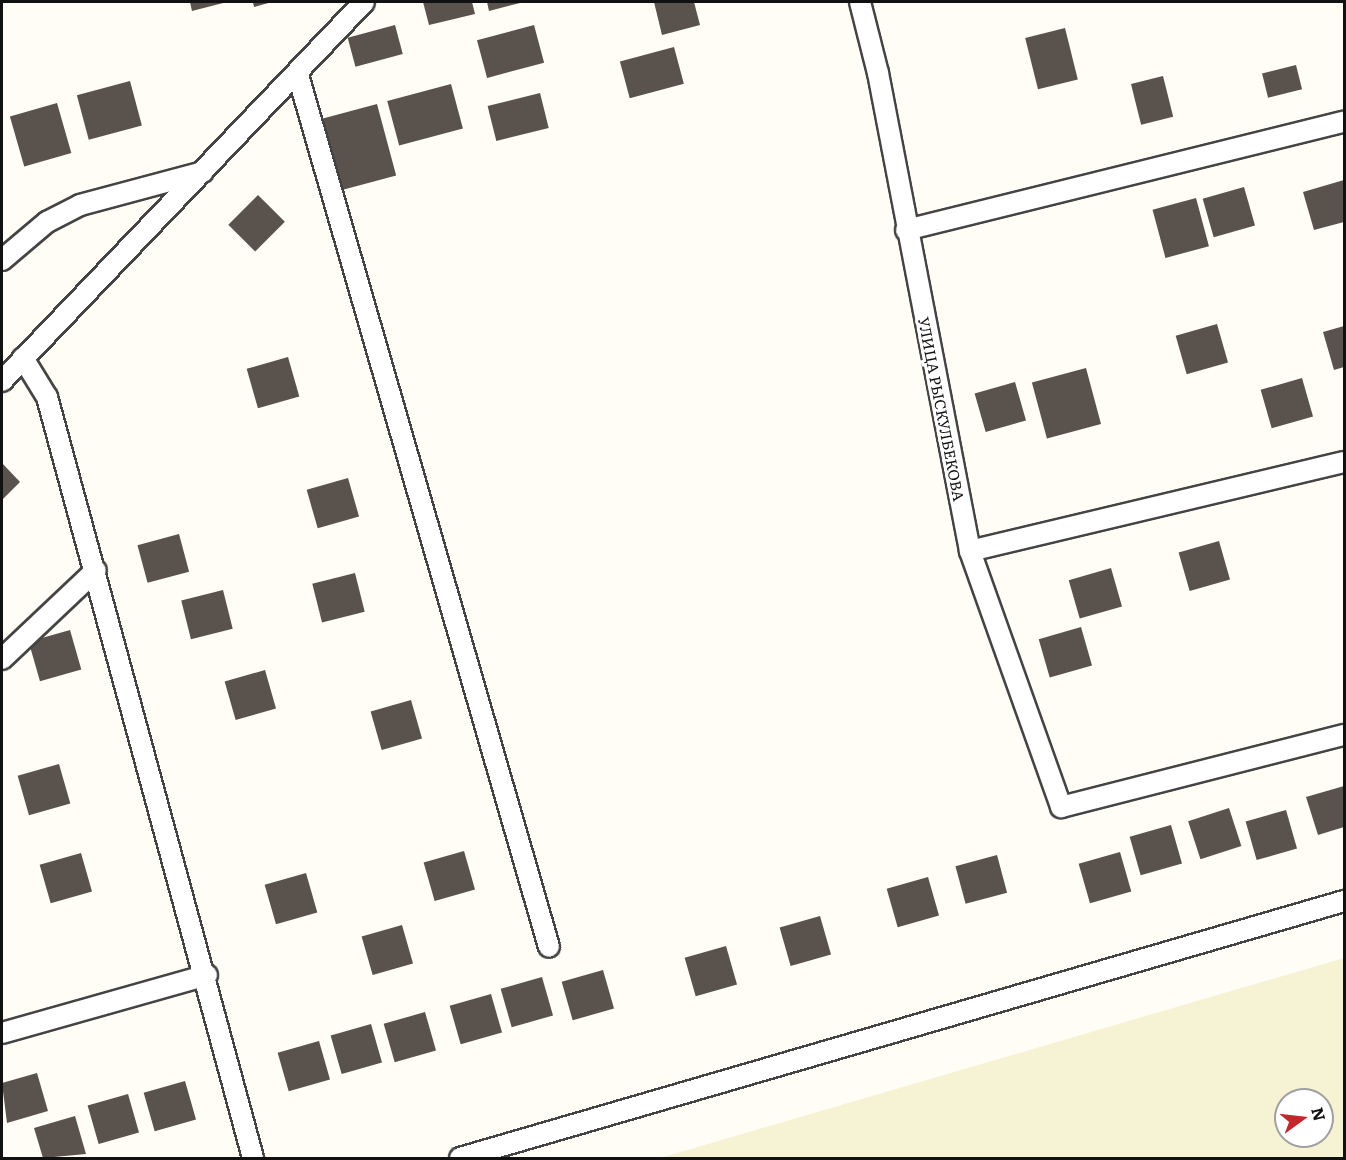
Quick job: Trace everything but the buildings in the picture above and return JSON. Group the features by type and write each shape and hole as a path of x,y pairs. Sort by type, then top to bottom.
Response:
{"street":[{"path":"2,381 298,75 364,2"},
{"name":"УЛИЦА РЫСКУЛБЕКОВА","path":"860,2 878,73 906,230 970,551 1061,807 1344,735"},
{"path":"298,75 549,947"},
{"path":"906,230 1344,122"},
{"path":"2,260 47,222 80,205 203,172"},
{"path":"23,358 47,397 207,975 253,1158"},
{"path":"970,551 1344,462"},
{"path":"2,659 96,570"},
{"path":"460,1158 1344,901"},
{"path":"2,1033 207,975"}],"shaded area":[{"path":"1344,958 1344,1158 660,1158"}]}
